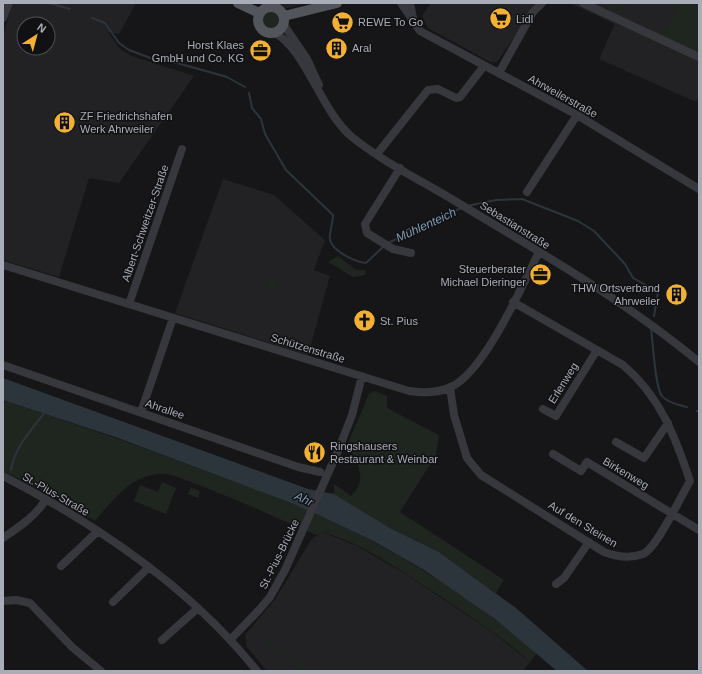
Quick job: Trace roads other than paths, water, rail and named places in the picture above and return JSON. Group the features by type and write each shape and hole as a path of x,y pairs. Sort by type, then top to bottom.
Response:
{"main road":[{"path":"238,3 259,14"},
{"path":"284,21 282,12 275,7 266,8 259,14 258,18 259,27 266,33 275,33 284,21 337,3"}],"street":[{"path":"3,18 9,3"},
{"name":"Ahrweilerstraße","path":"401,3 420,31 577,115 699,189"},
{"path":"410,3 415,25"},
{"path":"499,74 533,12 542,3"},
{"path":"583,3 594,5 699,57"},
{"name":"Sebastianstraße","path":"284,21 326,103 339,123 350,136 377,154 539,252 648,323 699,362"},
{"name":"Sebastianstraße","path":"275,33 304,61"},
{"path":"377,154 428,90 438,89 456,98 460,97 484,66"},
{"path":"527,192 577,115"},
{"name":"Albert-Schweitzer-Straße","path":"128,304 182,149"},
{"path":"400,168 365,224 368,233 383,243 391,248 411,253"},
{"name":"Schützenstraße","path":"3,265 409,391 423,393 450,387 466,376 490,346 539,252"},
{"name":"Auf den Steinen","path":"450,387 454,415 467,458 481,476 604,552 618,557 644,553 655,543 690,481 668,423 651,393 636,376 623,365 513,302"},
{"path":"141,412 172,318"},
{"name":"Erlenweg","path":"543,409 556,416 597,350"},
{"name":"Ahrallee","path":"3,364 298,467 320,472"},
{"name":"St.-Pius-Brücke","path":"230,640 270,597 285,570 352,415 362,376"},
{"path":"616,442 644,458 668,423"},
{"name":"Birkenweg","path":"553,454 581,470 586,462 672,514"},
{"name":"St.-Pius-Straße","path":"3,476 46,499 98,531 149,567 198,608 230,640 257,671"},
{"path":"3,538 28,520 40,509 46,499"},
{"path":"672,514 699,530"},
{"path":"61,566 98,531"},
{"path":"556,584 564,578 589,542"},
{"path":"113,602 149,567"},
{"path":"3,601 16,600 30,604 67,643 101,671"},
{"path":"162,640 198,608"}],"water":[{"name":"Ahr","path":"3,378 308,489 334,494 390,528 439,552 516,608 588,671 557,671 495,619 424,570 375,542 289,502 118,438 3,400"}],"waterway":[{"name":"Mühlenteich","path":"49,3 70,9"},
{"name":"Mühlenteich","path":"92,18 105,23 119,43 129,50 153,59 177,63 227,77 245,87"},
{"name":"Mühlenteich","path":"249,93 252,108 261,119 265,134 286,170 333,215 330,240 335,249 345,256 366,263 384,246"},
{"name":"Mühlenteich","path":"467,206 496,200 522,199 578,221 594,231 625,264 633,278 658,292 654,316"},
{"name":"Mühlenteich","path":"388,243 461,208"},
{"name":"Mühlenteich","path":"651,329 656,375 662,396 667,400 687,407"},
{"path":"11,470 13,461 20,446 45,412"}],"place":[{"name":"Lidl","path":"501,19"},
{"name":"REWE To Go","path":"342,22"},
{"name":"Aral","path":"337,48"},
{"name":"Horst Klaes GmbH und Co. KG","path":"260,51"},
{"name":"ZF Friedrichshafen Werk Ahrweiler","path":"64,122"},
{"name":"Steuerberater Michael Dieringer","path":"541,275"},
{"name":"THW Ortsverband Ahrweiler","path":"676,294"},
{"name":"St. Pius","path":"364,321"},
{"name":"Ringshausers Restaurant & Weinbar","path":"315,452"}]}
